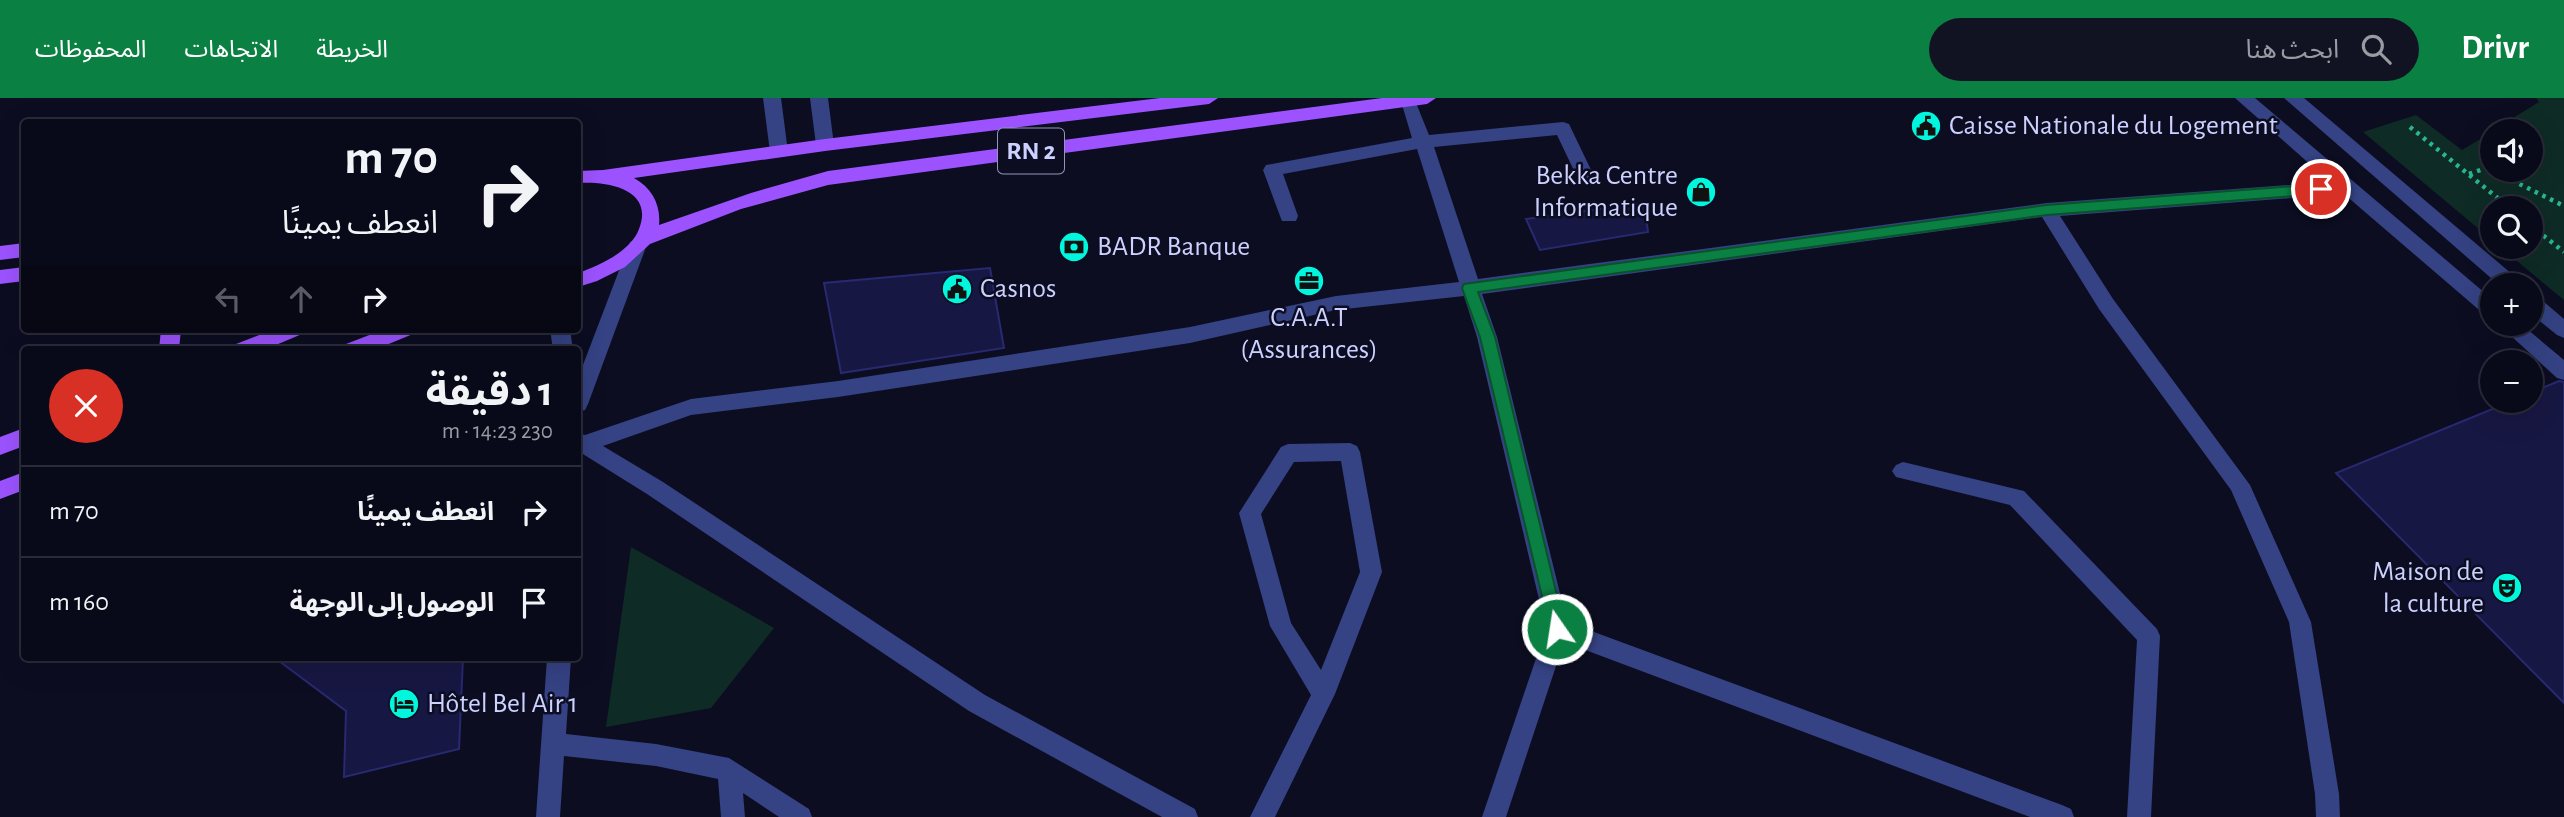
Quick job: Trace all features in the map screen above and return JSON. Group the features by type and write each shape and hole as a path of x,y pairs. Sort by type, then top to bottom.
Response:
{"main road":[{"name":"RN 2","path":"604,176 825,145 1209,98"},
{"name":"RN 2","path":"640,243 734,204 828,178 1417,99"},
{"path":"825,145 828,178"},
{"path":"581,177 604,176 625,181 640,190 649,205 650,221 640,243 607,270 581,279"},
{"path":"0,253 21,250"},
{"path":"0,277 21,276"},
{"path":"253,346 285,333"},
{"path":"363,346 396,333"},
{"path":"0,446 21,438"},
{"path":"0,490 21,482"}],"street":[{"path":"772,98 779,152"},
{"path":"819,98 825,145"},
{"path":"2244,98 2480,300"},
{"path":"2293,98 2498,273"},
{"path":"1417,99 1423,142 1487,337 1557,629 1494,817"},
{"path":"1289,216 1272,170 1423,142 1563,128 1584,174"},
{"path":"581,443 691,407 907,379 1190,335 1336,303 1469,288 2047,210 2348,187"},
{"path":"2047,210 2106,304 2239,485 2300,622 2327,794 2328,817"},
{"path":"581,396 640,243"},
{"path":"0,284 21,277"},
{"path":"2543,312 2564,330"},
{"path":"2522,336 2564,372"},
{"path":"581,444 655,488 977,703 1186,817"},
{"path":"1262,817 1322,694 1371,572 1350,453 1288,453 1251,513 1281,626 1322,694"},
{"path":"1903,471 2016,497 2149,636 2139,817"},
{"path":"1557,629 2062,817"},
{"path":"548,817 559,661"},
{"path":"554,744 656,755 729,770 800,817"},
{"path":"729,770 733,817"}],"path":[{"path":"2410,127 2495,196"},
{"path":"2468,174 2480,171"},
{"path":"2518,182 2564,206"},
{"path":"2543,235 2564,252"}],"green space":[{"path":"2536,98 2564,98 2564,300 2543,283 2543,273 2531,273 2514,259 2543,259 2543,196 2480,196 2480,230 2363,132 2416,115 2462,150 2480,139 2480,182 2543,182 2543,119 2511,119 2539,102"},
{"path":"631,547 774,628 711,708 606,727"}],"building":[{"path":"1644,203 1648,232 1540,250 1526,219"},
{"path":"990,268 1004,348 841,373 824,283"},
{"name":"Maison de la culture","path":"2559,381 2564,382 2564,703 2336,473 2483,413 2543,413 2543,388"},
{"name":"Hôtel Bel Air 1","path":"279,661 463,661 459,749 344,777 346,711"}],"place":[{"name":"Caisse Nationale du Logement","path":"1926,126"},
{"name":"Bekka Centre Informatique","path":"1701,192"},
{"name":"BADR Banque","path":"1074,247"},
{"name":"C.A.A.T (Assurances)","path":"1309,281"},
{"name":"Casnos","path":"957,289"},
{"name":"Maison de la culture","path":"2507,588"},
{"name":"Hôtel Bel Air 1","path":"404,704"}],"route":[{"path":"1557,629 1487,337 1469,288 2047,210 2321,189"}]}
